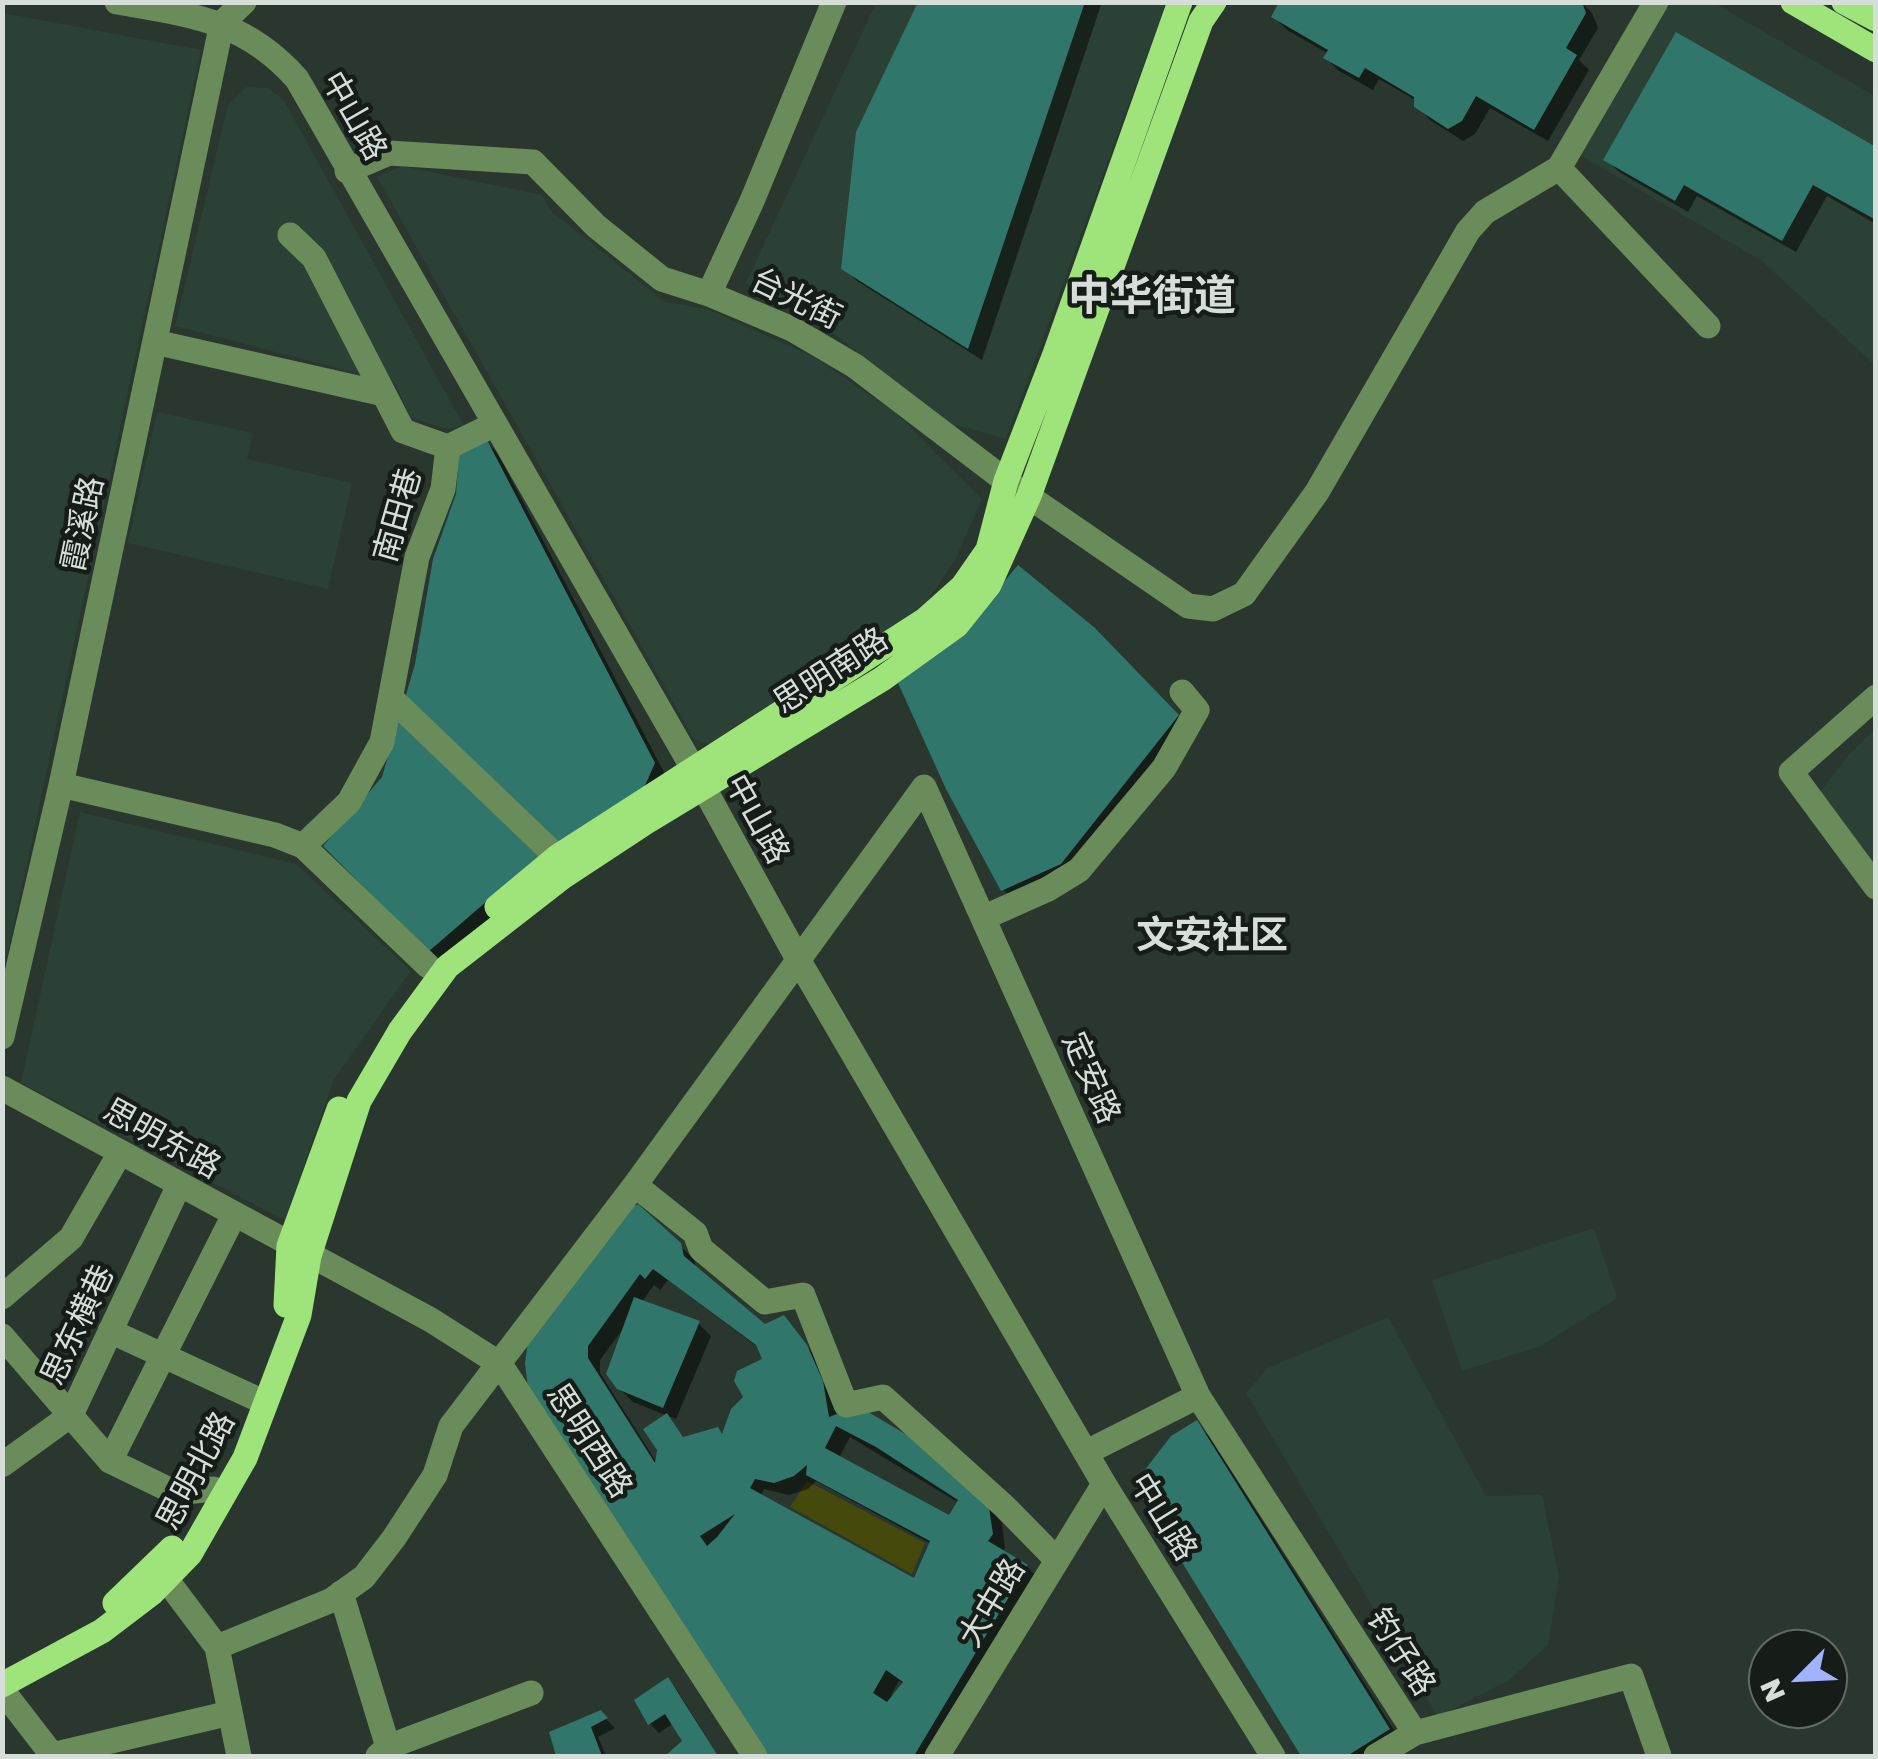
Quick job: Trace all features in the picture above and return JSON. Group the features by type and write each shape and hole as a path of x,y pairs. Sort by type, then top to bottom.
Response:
{"main road":[{"name":"思明南路","path":"299,1251 359,1100 400,1031 447,967 564,876 646,822 699,780 926,620 963,586 988,550 1006,480 1180,2"},
{"name":"思明南路","path":"299,1251 346,1090 428,966 557,857 882,678 956,625 989,585 1028,496 1202,21 1214,2"},
{"path":"1793,2 1876,50"},
{"path":"1844,2 1876,19"},
{"name":"思明北路","path":"2,1668 120,1599 189,1531 214,1489 255,1398 299,1251"},
{"name":"思明北路","path":"2,1688 102,1630 152,1593 190,1554 245,1458 300,1316 299,1251"}],"street":[{"name":"中山路","path":"117,2 181,8 222,23 274,54 297,80 799,961 1104,1484 1273,1756"},
{"path":"222,23 244,2"},
{"path":"709,294 834,2"},
{"path":"1656,2 1559,168 1708,326"},
{"name":"霞溪路","path":"2,1037 62,785 222,23"},
{"name":"台光街","path":"347,171 388,154 533,162 596,226 662,279 792,329 855,366 1028,496 1188,606 1213,609 1244,594 1316,492 1468,231 1508,196 1559,168"},
{"name":"南田巷","path":"290,234 314,258 403,432 448,447 443,490 417,557 382,742 349,802 302,846"},
{"path":"155,342 384,394"},
{"path":"448,447 494,425"},
{"path":"983,918 1048,889 1079,870 1114,831 1164,768 1197,710 1182,692"},
{"path":"1876,696 1791,772 1876,887"},
{"path":"391,698 557,857"},
{"path":"62,785 276,835 302,846 428,966"},
{"name":"定安路","path":"799,961 924,788 1198,1396"},
{"path":"217,1647 341,1593 364,1577 434,1475 451,1426 636,1185 799,961"},
{"name":"思明东路","path":"2,1088 299,1251"},
{"path":"2,1297 71,1238 120,1153"},
{"name":"思东横巷","path":"2,1465 71,1416 179,1185"},
{"path":"636,1185 694,1232 701,1248 765,1302 804,1295 846,1404 883,1396 1005,1507 1056,1560"},
{"path":"110,1461 234,1216"},
{"name":"思明西路","path":"299,1251 431,1320 500,1364 756,1756"},
{"path":"110,1331 255,1398"},
{"path":"2,1336 110,1461 176,1493 214,1489"},
{"path":"1087,1452 1198,1396"},
{"name":"钓仔路","path":"1198,1396 1416,1734 1632,1676 1658,1756"},
{"name":"大中路","path":"937,1756 1104,1484"},
{"path":"166,1578 217,1647 239,1756"},
{"path":"341,1593 383,1752 531,1694"},
{"path":"2,1688 53,1756 230,1712"},
{"path":"1376,1756 1416,1734"}],"shaded area":[{"path":"876,3 1166,3 1006,439 952,424 805,312 746,283"},
{"path":"1665,3 1714,3 1875,96 1875,365 1762,261 1578,154"},
{"path":"2,13 201,50 3,975"},
{"path":"246,87 267,88 283,99 464,426 447,429 411,418 395,383 175,326 228,105"},
{"path":"402,166 542,195 550,210 665,302 707,309 814,357 896,413 982,499 955,560 924,606 713,746 694,739 377,177"},
{"path":"157,412 253,433 247,459 352,483 328,589 128,543"},
{"path":"1875,729 1875,873 1818,795 1849,754"},
{"path":"80,812 296,864 411,971 334,1079 285,1220 21,1083"},
{"path":"1594,1228 1617,1298 1541,1346 1462,1371 1432,1280"},
{"path":"1388,1317 1486,1496 1542,1495 1559,1577 1548,1645 1509,1680 1438,1717 1246,1393 1268,1368"},
{"path":"807,1481 925,1543 912,1574 790,1507"}],"building":[{"path":"918,2 1085,2 968,349 841,269 856,132"},
{"path":"1279,2 1582,2 1586,13 1566,48 1577,55 1534,130 1476,96 1462,121 1448,129 1414,107 1414,97 1365,68 1359,78 1323,58 1328,50 1271,17"},
{"path":"1676,32 1876,147 1876,220 1813,185 1782,241 1684,185 1675,201 1603,160"},
{"path":"486,438 655,763 639,799 531,863 428,952 323,846 382,777 415,664 433,559 456,494 459,453"},
{"path":"1018,565 1095,628 1179,715 1061,864 1001,891 946,789 898,683 956,639"},
{"path":"638,1204 681,1243 684,1256 765,1324 784,1315 807,1345 823,1381 829,1417 858,1406 929,1448 989,1508 993,1534 988,1541 1028,1565 914,1756 763,1756 528,1388 525,1363 529,1334 624,1213","holes":["653,1269 756,1345 762,1359 737,1371 734,1381 743,1397 731,1409 722,1434 718,1427 683,1437 667,1413 643,1429 657,1450 655,1463 588,1358 588,1346 640,1274 645,1279","836,1426 958,1500 949,1515 825,1448","807,1465 806,1475 930,1541 914,1578 750,1488 755,1479 774,1483 794,1476","735,1514 717,1537 707,1546 700,1536","886,1670 903,1682 887,1702 873,1693"]},
{"path":"634,1297 700,1321 663,1408 617,1389 606,1374"},
{"path":"1197,1420 1390,1729 1347,1756 1301,1756 1134,1484 1171,1436"},
{"path":"668,1677 718,1756 665,1756 682,1741 665,1714 648,1725 634,1700"},
{"path":"601,1710 608,1718 591,1727 602,1756 556,1756 549,1732"}],"district":[{"name":"中华街道","path":"1152,297"},
{"name":"文安社区","path":"1212,936"}]}
